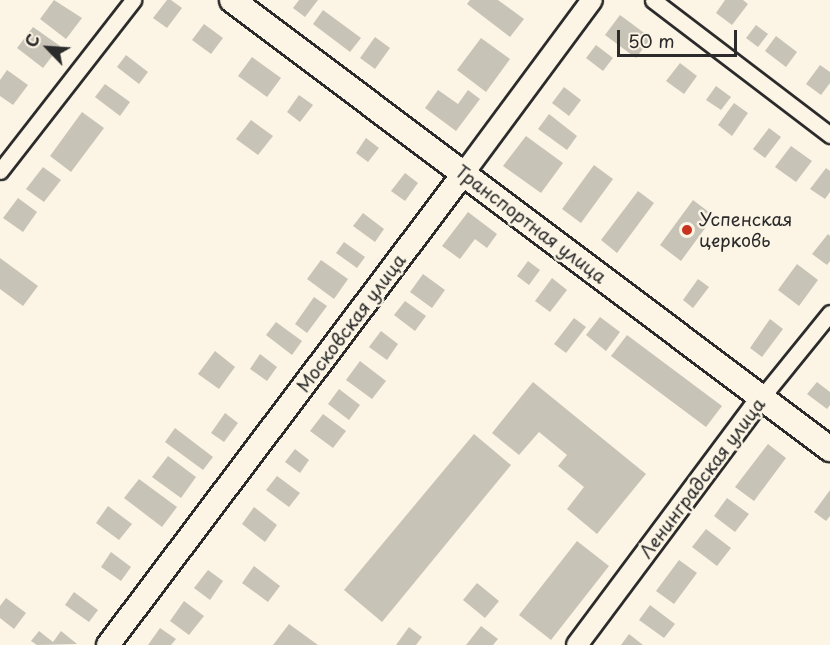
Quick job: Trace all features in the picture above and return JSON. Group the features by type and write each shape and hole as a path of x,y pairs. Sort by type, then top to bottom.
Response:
{"main road":[{"name":"Транспортная улица","path":"232,0 830,449"},
{"name":"Московская улица","path":"108,645 464,173"}],"street":[{"path":"0,171 133,0"},
{"name":"Московская улица","path":"464,173 592,0"},
{"path":"653,0 830,135"},
{"name":"Ленинградская улица","path":"577,645 762,397 830,313"}],"building":[{"path":"54,0 82,18 66,39 40,19"},
{"path":"167,0 171,0 182,8 167,28 153,18"},
{"path":"299,0 318,0 305,17 293,8"},
{"path":"470,0 498,0 524,19 510,37 467,4"},
{"path":"725,0 743,0 748,4 732,25 716,13"},
{"path":"323,10 361,38 350,52 313,24"},
{"path":"620,15 651,38 636,58 605,35"},
{"path":"204,24 223,38 211,54 192,40"},
{"path":"756,25 768,34 758,47 746,38"},
{"path":"33,27 60,46 43,68 17,48"},
{"path":"776,36 797,52 786,67 765,51"},
{"path":"375,37 390,48 375,69 360,58"},
{"path":"481,38 510,59 486,92 457,70"},
{"path":"596,45 613,58 603,71 586,58"},
{"path":"126,55 148,72 139,84 117,67"},
{"path":"252,57 281,78 267,97 238,76"},
{"path":"680,63 697,76 684,94 666,81"},
{"path":"820,65 830,72 830,83 821,95 806,84"},
{"path":"7,70 28,85 13,105 0,96 0,80"},
{"path":"105,84 130,102 120,116 95,97"},
{"path":"716,86 731,97 721,110 706,100"},
{"path":"564,87 581,100 569,116 552,103"},
{"path":"438,90 458,104 468,90 480,99 456,131 425,108"},
{"path":"299,95 313,105 300,122 287,112"},
{"path":"734,103 748,113 732,136 718,125"},
{"path":"82,112 104,128 71,172 50,156"},
{"path":"549,114 577,136 567,150 538,129"},
{"path":"251,120 273,136 258,155 236,139"},
{"path":"769,128 781,137 765,158 753,149"},
{"path":"526,136 563,163 541,193 503,166"},
{"path":"366,138 379,148 368,162 356,153"},
{"path":"791,146 812,161 796,182 775,167"},
{"path":"594,165 613,179 581,223 562,209"},
{"path":"43,167 61,180 44,202 26,189"},
{"path":"826,168 830,171 830,192 825,199 810,189"},
{"path":"405,173 418,183 405,201 391,191"},
{"path":"638,191 654,203 617,253 601,240"},
{"path":"18,198 37,212 23,232 3,218"},
{"name":"Успенская церковь","path":"693,200 714,216 681,261 660,245"},
{"path":"468,212 497,234 487,248 475,239 460,259 442,246"},
{"path":"363,213 384,229 375,242 353,226"},
{"path":"828,234 830,236 830,261 827,265 812,254"},
{"path":"344,242 365,257 357,268 336,253"},
{"path":"0,258 38,286 23,306 0,289"},
{"path":"321,260 348,279 334,299 307,279"},
{"path":"528,261 540,270 529,285 517,276"},
{"path":"797,264 818,280 799,306 778,290"},
{"path":"423,274 445,290 432,308 410,292"},
{"path":"552,278 567,290 550,312 535,301"},
{"path":"698,279 709,287 693,308 683,300"},
{"path":"314,297 327,306 307,333 295,324"},
{"path":"405,301 426,316 415,331 394,315"},
{"path":"600,317 620,332 606,351 586,335"},
{"path":"574,318 586,327 566,353 554,344"},
{"path":"770,319 783,329 762,357 750,348"},
{"path":"276,322 302,341 292,355 266,335"},
{"path":"381,331 398,344 387,360 369,347"},
{"path":"627,335 722,406 706,427 611,356"},
{"path":"215,351 235,367 219,389 198,374"},
{"path":"260,354 277,367 267,381 250,369"},
{"path":"360,361 386,381 372,399 346,380"},
{"path":"533,382 646,474 597,534 567,509 584,487 558,466 567,455 539,432 519,455 492,433"},
{"path":"817,382 830,392 830,405 827,409 807,394"},
{"path":"339,389 360,405 349,420 328,404"},
{"path":"225,413 238,423 224,442 211,433"},
{"path":"323,414 346,431 333,448 310,431"},
{"path":"175,428 213,457 203,470 165,442"},
{"path":"474,434 511,465 382,622 344,590"},
{"path":"768,444 786,458 754,501 735,487"},
{"path":"295,449 309,460 300,473 285,462"},
{"path":"168,456 196,477 181,498 152,477"},
{"path":"277,476 300,493 289,507 266,490"},
{"path":"139,479 177,507 162,527 124,498"},
{"path":"830,490 830,516 826,521 814,512"},
{"path":"727,498 749,514 735,532 714,516"},
{"path":"108,506 132,524 119,540 96,523"},
{"path":"254,507 277,525 265,542 242,524"},
{"path":"706,529 731,548 717,566 692,547"},
{"path":"577,541 609,566 551,640 519,615"},
{"path":"111,552 131,567 121,581 101,567"},
{"path":"679,560 697,573 674,604 656,591"},
{"path":"254,566 280,586 268,602 242,583"},
{"path":"208,570 223,581 210,600 194,588"},
{"path":"477,583 499,601 485,618 463,600"},
{"path":"74,592 98,610 89,622 65,605"},
{"path":"6,598 26,613 14,629 0,618 0,606"},
{"path":"184,601 204,616 189,635 170,621"},
{"path":"650,605 675,624 664,638 639,620"},
{"path":"289,624 318,645 273,645"},
{"path":"481,626 498,639 493,645 466,645"},
{"path":"409,627 422,637 416,645 396,645"},
{"path":"160,628 176,639 171,645 148,645"},
{"path":"39,631 53,642 61,631 77,644 37,645 31,641"},
{"path":"629,634 643,645 621,645"}],"place":[{"name":"Успенская церковь","path":"687,230"}]}
